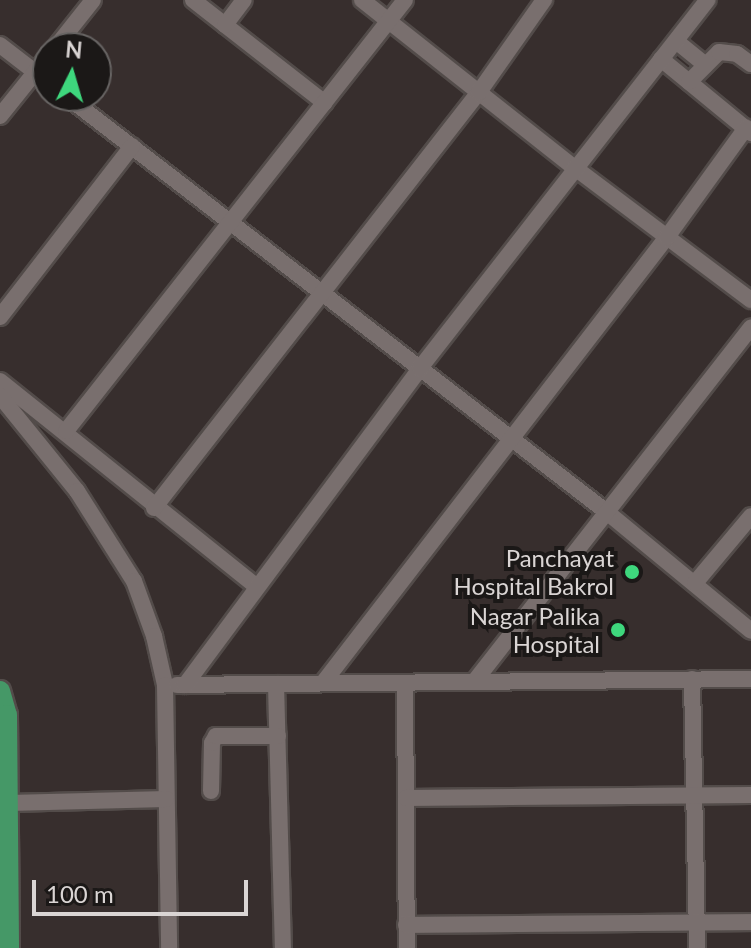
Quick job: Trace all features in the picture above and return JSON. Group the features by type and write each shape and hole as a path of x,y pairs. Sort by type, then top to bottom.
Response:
{"main road":[{"path":"0,691 7,715 9,948"}],"street":[{"path":"68,32 93,0"},
{"path":"193,0 325,103"},
{"path":"225,25 244,0"},
{"path":"362,0 575,168 751,300"},
{"path":"66,431 405,0"},
{"path":"154,508 479,92 544,0"},
{"path":"185,685 420,368 708,0"},
{"path":"676,41 706,65"},
{"path":"0,45 32,69"},
{"path":"689,82 719,52 727,50 751,64"},
{"path":"323,683 748,131 661,59"},
{"path":"0,116 32,86"},
{"path":"87,112 608,513 751,631"},
{"path":"0,317 132,146"},
{"path":"474,682 751,327"},
{"path":"0,381 66,431 154,508 257,587"},
{"path":"0,396 77,491 134,581 154,636 165,685 169,948"},
{"path":"695,583 751,516"},
{"path":"692,679 697,948"},
{"path":"165,685 751,679"},
{"path":"405,683 407,948"},
{"path":"276,684 283,948"},
{"path":"211,791 212,743 216,736 278,736"},
{"path":"406,798 751,795"},
{"path":"9,803 166,799"},
{"path":"406,925 751,922"}],"place":[{"name":"Panchayat Hospital Bakrol","path":"632,572"},
{"name":"Nagar Palika Hospital","path":"618,630"}]}
